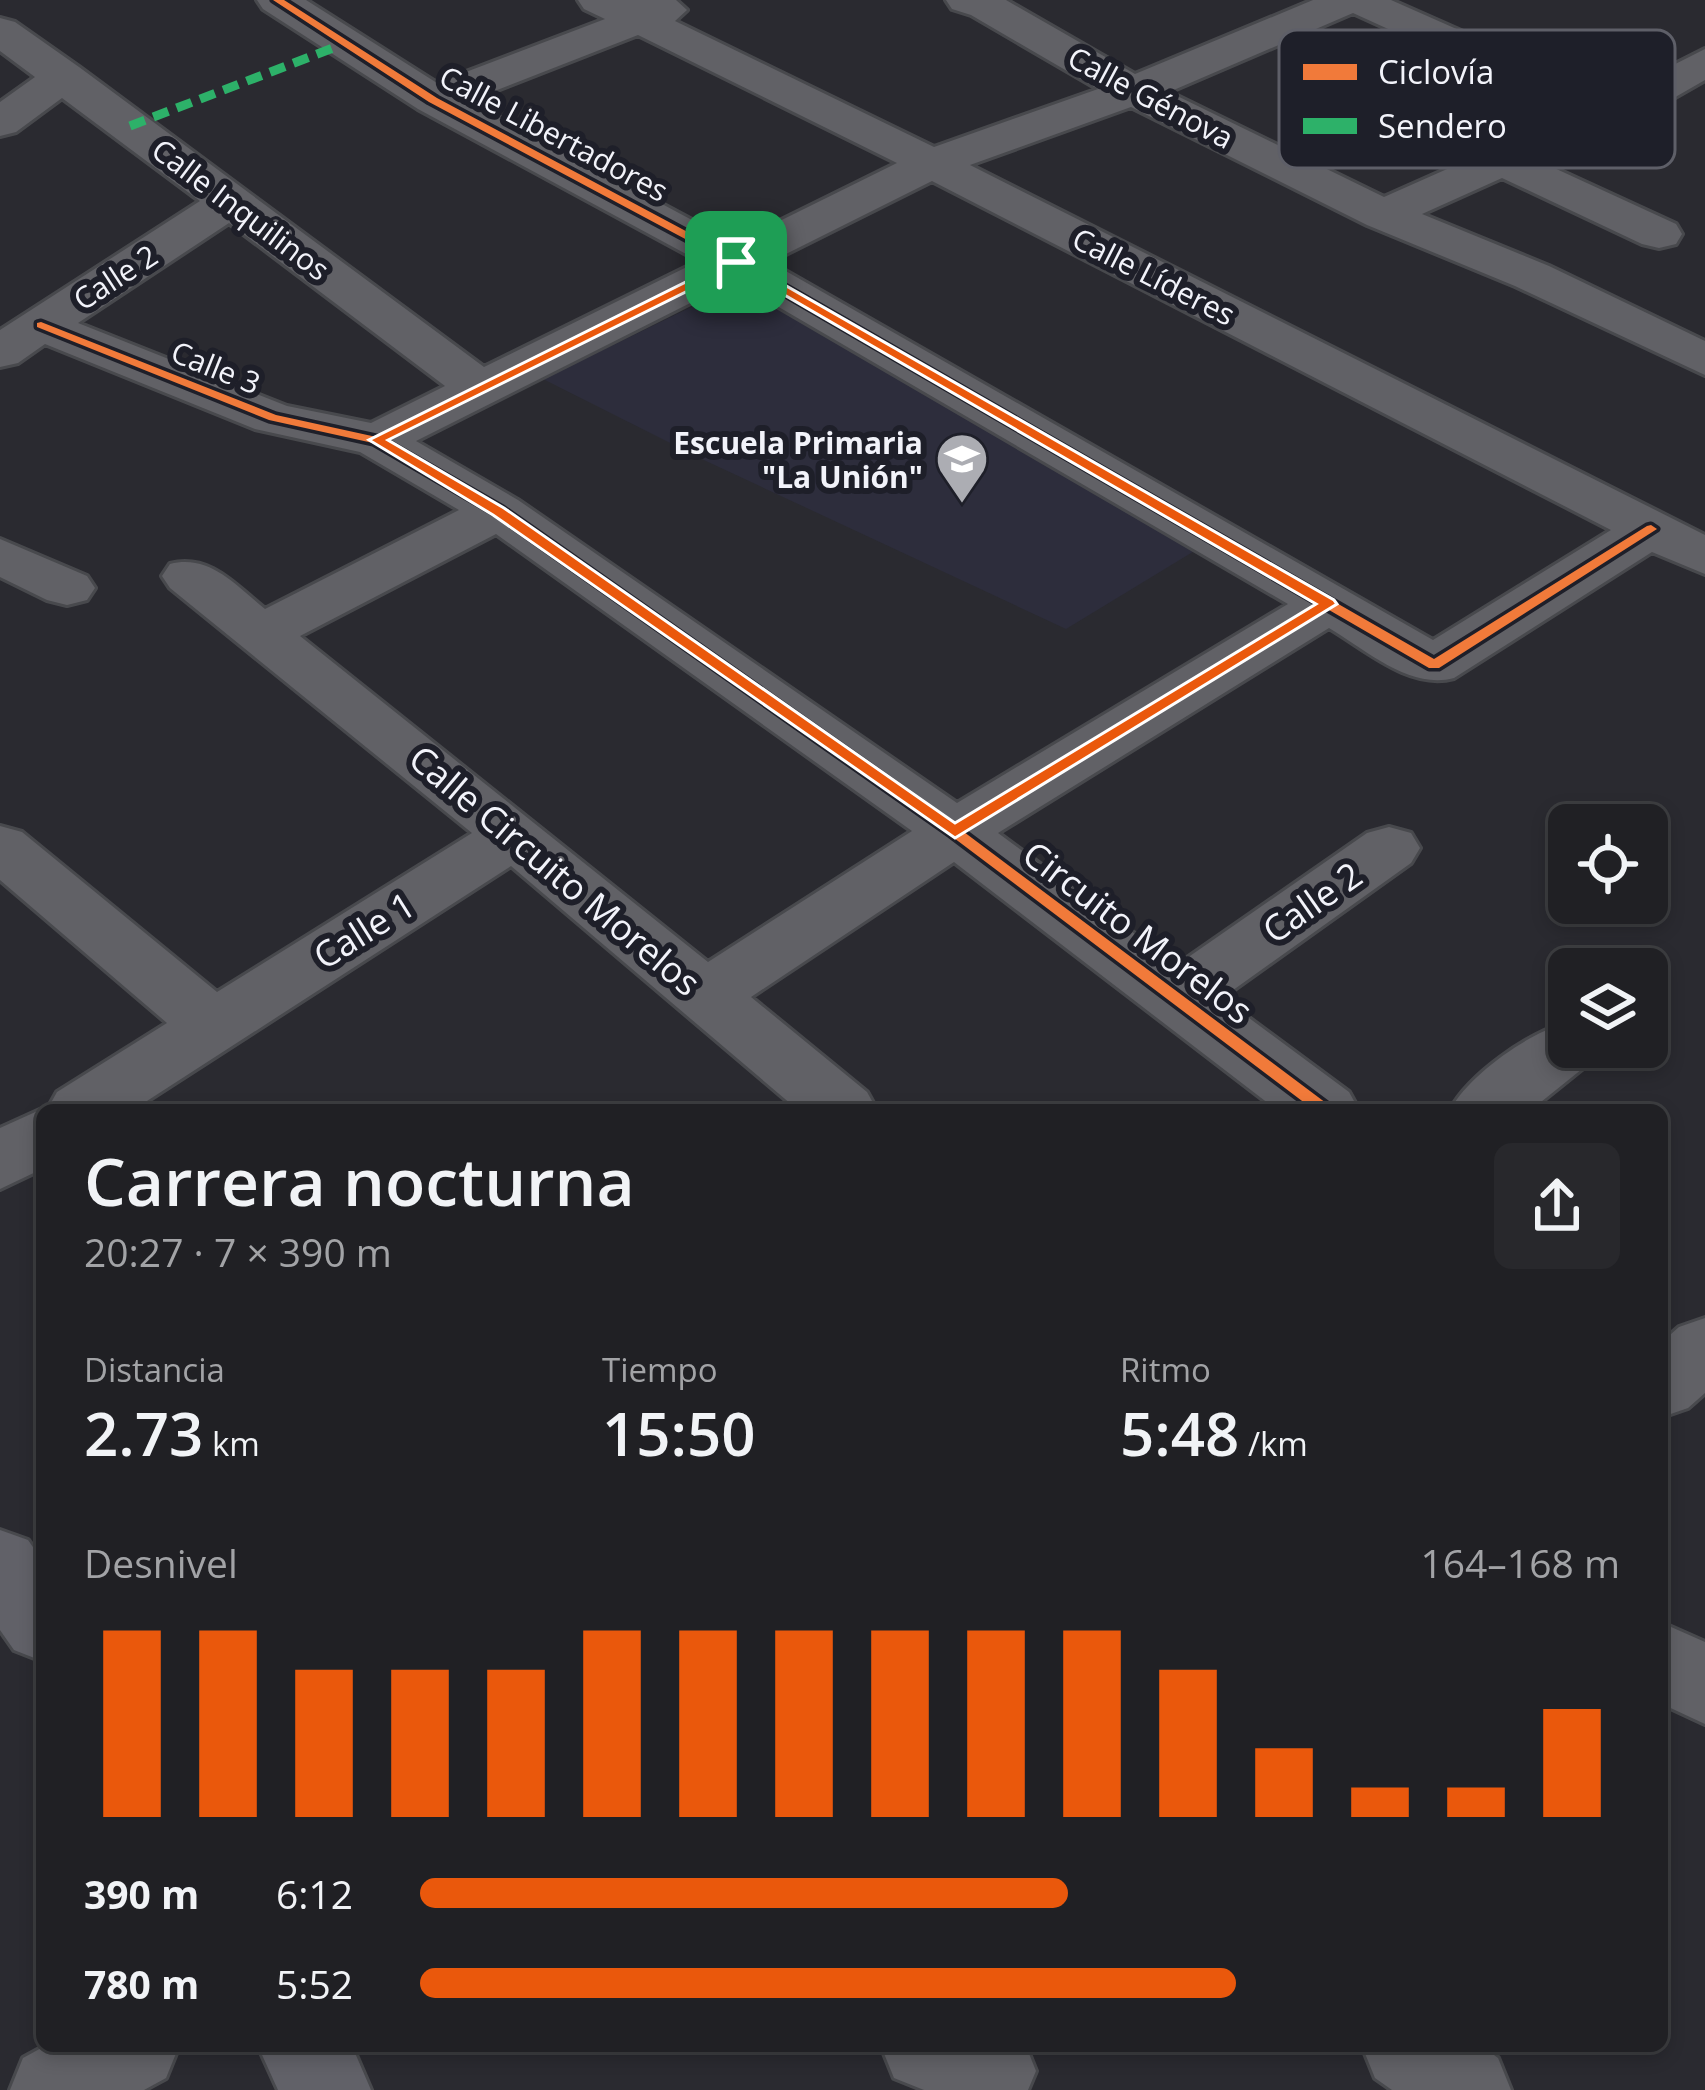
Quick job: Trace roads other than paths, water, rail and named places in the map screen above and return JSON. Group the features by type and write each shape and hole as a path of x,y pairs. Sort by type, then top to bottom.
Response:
{"main road":[{"path":"0,1564 36,1616"},
{"path":"306,2052 326,2090"}],"street":[{"name":"Calle Libertadores","path":"278,0 433,100 736,262 1434,665 1651,529"},
{"path":"433,100 617,11 692,0"},
{"path":"1280,30 1353,0 1431,30"},
{"name":"Calle Génova","path":"985,2 1133,91 1279,163"},
{"name":"Calle Líderes","path":"617,11 932,163 1705,557"},
{"name":"Calle Inquilinos","path":"0,31 481,389"},
{"path":"377,440 932,163 1133,91 1279,31"},
{"path":"1675,78 1705,62"},
{"path":"0,123 64,76"},
{"path":"1675,112 1705,116"},
{"name":"Calle Génova","path":"1288,168 1383,215 1532,276 1705,360"},
{"path":"1383,215 1486,168"},
{"path":"1516,168 1659,234"},
{"name":"Calle 2","path":"14,329 216,193"},
{"name":"Calle 3","path":"14,329 273,418 377,440"},
{"name":"Circuito Morelos","path":"377,440 499,511 955,832 1317,1104"},
{"path":"264,632 499,511"},
{"path":"0,556 67,588"},
{"name":"Calle Circuito Morelos","path":"189,576 514,835 836,1104"},
{"path":"706,995 955,832 1328,604"},
{"name":"Calle 1","path":"90,1104 514,835"},
{"path":"0,848 213,1025"},
{"name":"Calle 2","path":"1176,998 1389,848"},
{"path":"1492,1104 1548,1060"},
{"path":"0,1162 36,1139"},
{"path":"1668,1663 1705,1687"},
{"path":"55,2090 123,2052"},
{"path":"1415,2052 1466,2090"}],"place":[{"name":"Escuela Primaria \"La Unión\"","path":"962,505"}]}
